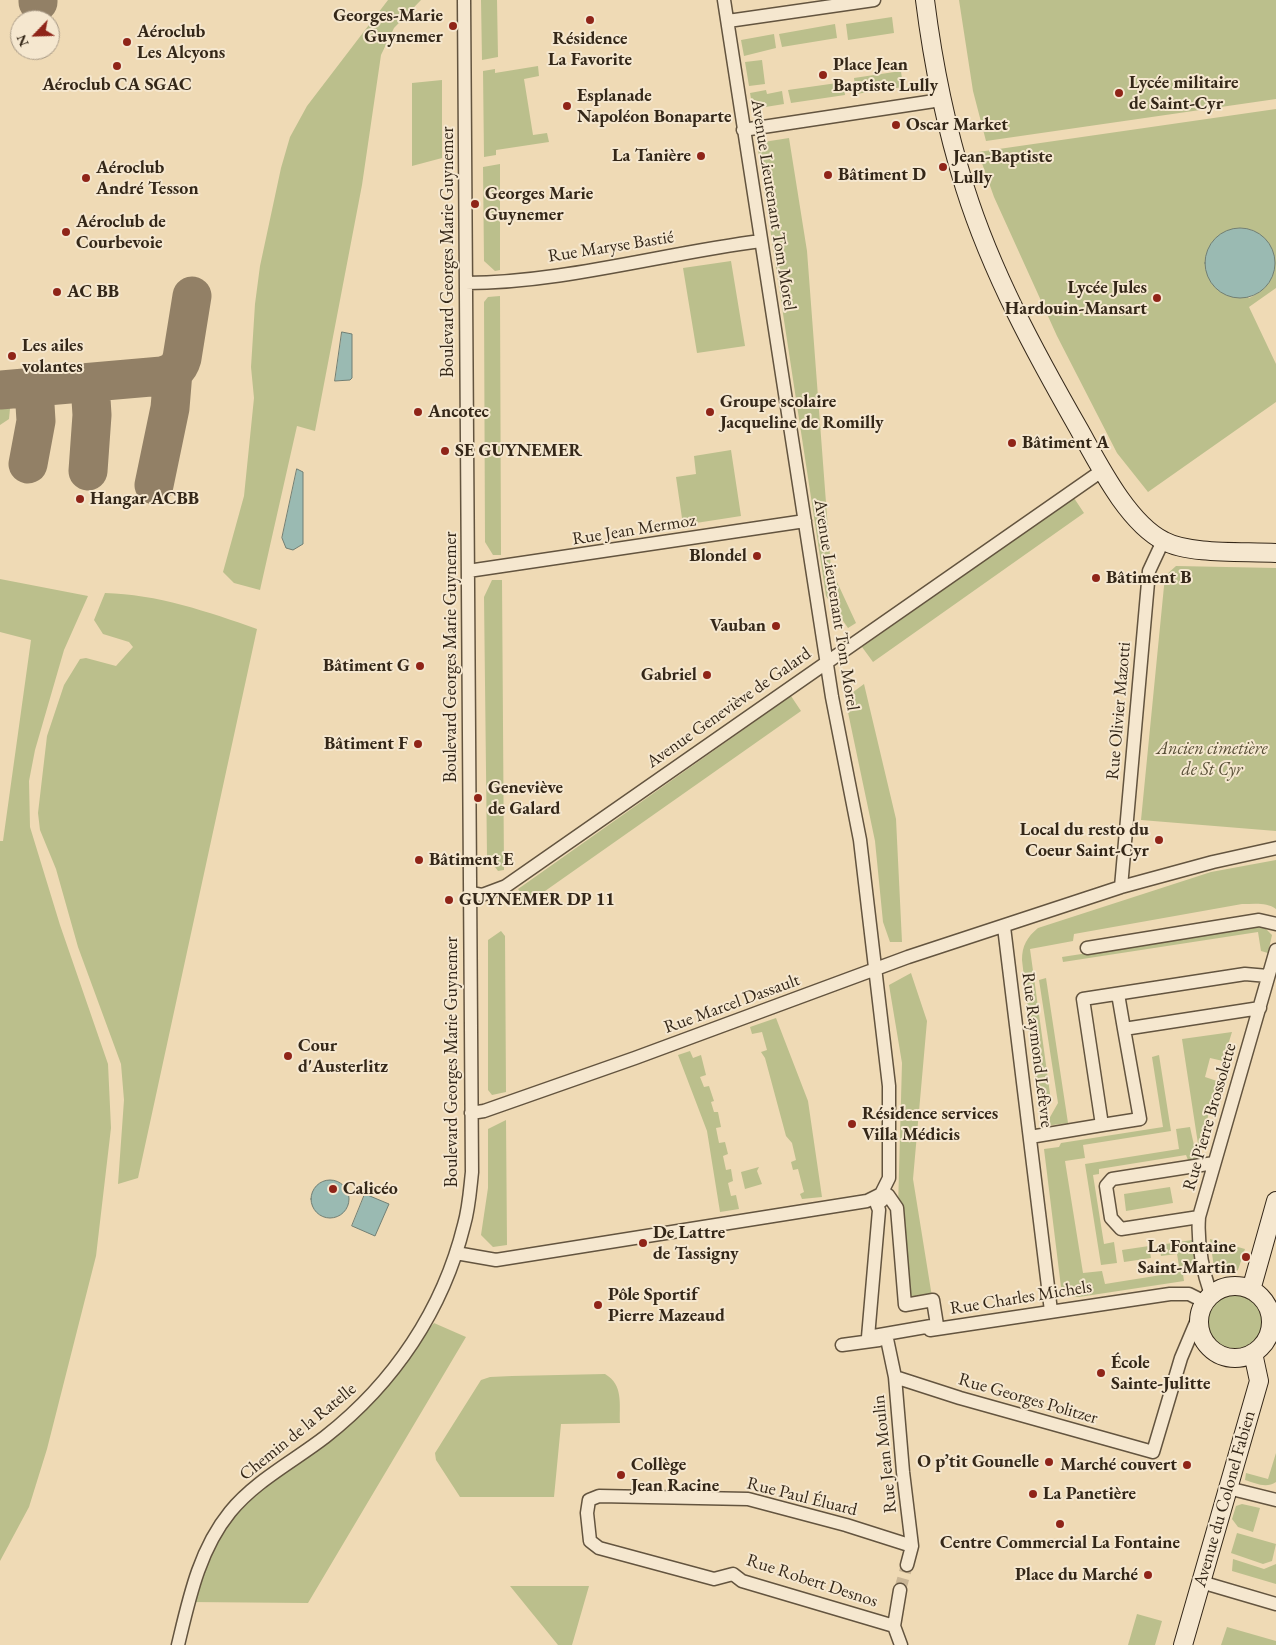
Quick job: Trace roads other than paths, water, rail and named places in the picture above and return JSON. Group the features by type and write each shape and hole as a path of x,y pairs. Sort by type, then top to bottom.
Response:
{"street":[{"name":"Boulevard Georges Marie Guynemer","path":"456,1253 465,1224 472,1172 464,0"},
{"name":"Avenue Lieutenant Tom Morel","path":"456,1253 496,1260 866,1201 881,1194 888,1178 889,1086 860,840 827,661 724,0"},
{"path":"728,21 874,0"},
{"path":"925,0 930,46 941,100 966,190 1017,316 1055,388 1103,470 1145,528 1163,541 1179,548 1276,553"},
{"path":"743,130 941,100"},
{"name":"Rue Maryse Bastié","path":"466,283 489,284 761,241"},
{"name":"Avenue Geneviève de Galard","path":"470,893 482,895 506,886 1103,470"},
{"name":"Rue Jean Mermoz","path":"468,571 805,521"},
{"name":"Rue Olivier Mazotti","path":"1121,887 1149,571 1163,541"},
{"path":"1004,927 1121,887 1213,862 1276,848"},
{"path":"1087,948 1259,920 1276,924"},
{"name":"Rue Marcel Dassault","path":"471,1113 484,1111 636,1058 875,970 1004,927"},
{"name":"Rue Raymond Lefèvre","path":"1004,927 1050,1311"},
{"name":"Rue Pierre Brossolette","path":"1205,1303 1204,1275 1198,1237 1199,1217 1276,950"},
{"path":"1102,1125 1083,999 1246,974 1268,976"},
{"path":"1030,1137 1140,1120 1118,994"},
{"path":"1124,1029 1260,1008"},
{"path":"1199,1217 1121,1229 1111,1218 1106,1186 1112,1179 1214,1163"},
{"path":"888,1195 897,1208 905,1305 933,1300 937,1325 868,1336 880,1210 877,1205 888,1195"},
{"path":"1251,1290 1276,1201"},
{"name":"Chemin de la Ratelle","path":"178,1645 196,1575 217,1531 230,1511 261,1483 351,1415 387,1378 412,1346 433,1311 456,1253"},
{"path":"1230,1286 1251,1290 1266,1304 1274,1324 1269,1335 1262,1346 1253,1353 1236,1357 1219,1354 1209,1346 1202,1336 1199,1325 1205,1303 1230,1286"},
{"name":"Rue Charles Michels","path":"842,1346 1050,1311 1170,1294 1188,1294 1205,1303"},
{"name":"Rue Georges Politzer","path":"894,1377 960,1398 1154,1452 1181,1358 1205,1303"},
{"name":"Rue Jean Moulin","path":"887,1339 894,1377 912,1546 906,1566"},
{"name":"Avenue du Colonel Fabien","path":"1183,1645 1259,1381 1253,1353"},
{"path":"1228,1488 1276,1500"},
{"name":"Rue Paul Éluard","path":"588,1527 589,1500 599,1496 748,1499 846,1525 912,1546"},
{"name":"Rue Robert Desnos","path":"588,1527 590,1541 599,1548 714,1579 733,1574 742,1581 894,1626"},
{"path":"1201,1582 1276,1604"},
{"path":"900,1590 894,1626 901,1645"}],"water":[{"path":"1240,228 1253,231 1265,238 1272,250 1275,263 1272,276 1265,288 1253,295 1240,298 1227,295 1215,288 1208,276 1205,263 1208,250 1215,238 1227,231"},
{"path":"342,332 352,334 352,378 350,380 335,381"},
{"path":"297,469 303,472 303,544 293,550 286,548 282,538"},
{"path":"330,1180 344,1185 349,1199 344,1213 330,1218 316,1213 311,1199 316,1185"},
{"path":"365,1194 389,1204 375,1236 352,1226"}],"tunnel":[{"path":"900,1590 907,1565"}],"place":[{"name":"Résidence La Favorite","path":"590,20"},
{"name":"Georges-Marie Guynemer","path":"453,26"},
{"name":"Aéroclub Les Alcyons","path":"127,42"},
{"name":"Aéroclub CA SGAC","path":"117,66"},
{"name":"Place Jean Baptiste Lully","path":"823,75"},
{"name":"Lycée militaire de Saint-Cyr","path":"1119,93"},
{"name":"Esplanade Napoléon Bonaparte","path":"567,106"},
{"name":"Oscar Market","path":"896,125"},
{"name":"La Tanière","path":"701,156"},
{"name":"Jean-Baptiste Lully","path":"943,167"},
{"name":"Bâtiment D","path":"828,175"},
{"name":"Aéroclub André Tesson","path":"86,178"},
{"name":"Georges Marie Guynemer","path":"475,204"},
{"name":"Aéroclub de Courbevoie","path":"66,232"},
{"name":"AC BB","path":"57,292"},
{"name":"Lycée Jules Hardouin-Mansart","path":"1157,298"},
{"name":"Les ailes volantes","path":"12,356"},
{"name":"Ancotec","path":"418,412"},
{"name":"Groupe scolaire Jacqueline de Romilly","path":"710,412"},
{"name":"Bâtiment A","path":"1012,443"},
{"name":"SE GUYNEMER","path":"445,451"},
{"name":"Hangar ACBB","path":"80,499"},
{"name":"Blondel","path":"757,556"},
{"name":"Bâtiment B","path":"1096,578"},
{"name":"Vauban","path":"776,626"},
{"name":"Bâtiment G","path":"420,666"},
{"name":"Gabriel","path":"707,675"},
{"name":"Bâtiment F","path":"418,744"},
{"name":"Geneviève de Galard","path":"478,798"},
{"name":"Local du resto du Coeur Saint-Cyr","path":"1159,840"},
{"name":"Bâtiment E","path":"419,860"},
{"name":"GUYNEMER DP 11","path":"449,900"},
{"name":"Cour d'Austerlitz","path":"288,1056"},
{"name":"Résidence services Villa Médicis","path":"852,1124"},
{"name":"Calicéo","path":"333,1189"},
{"name":"De Lattre de Tassigny","path":"643,1243"},
{"name":"La Fontaine Saint-Martin","path":"1246,1257"},
{"name":"Pôle Sportif Pierre Mazeaud","path":"598,1305"},
{"name":"École Sainte-Julitte","path":"1101,1373"},
{"name":"O p’tit Gounelle","path":"1049,1462"},
{"name":"Marché couvert","path":"1187,1465"},
{"name":"Collège Jean Racine","path":"621,1475"},
{"name":"La Panetière","path":"1033,1494"},
{"name":"Centre Commercial La Fontaine","path":"1060,1524"},
{"name":"Place du Marché","path":"1148,1575"}],"park label":[{"name":"Ancien cimetière de St Cyr","path":"1212,760"}]}
